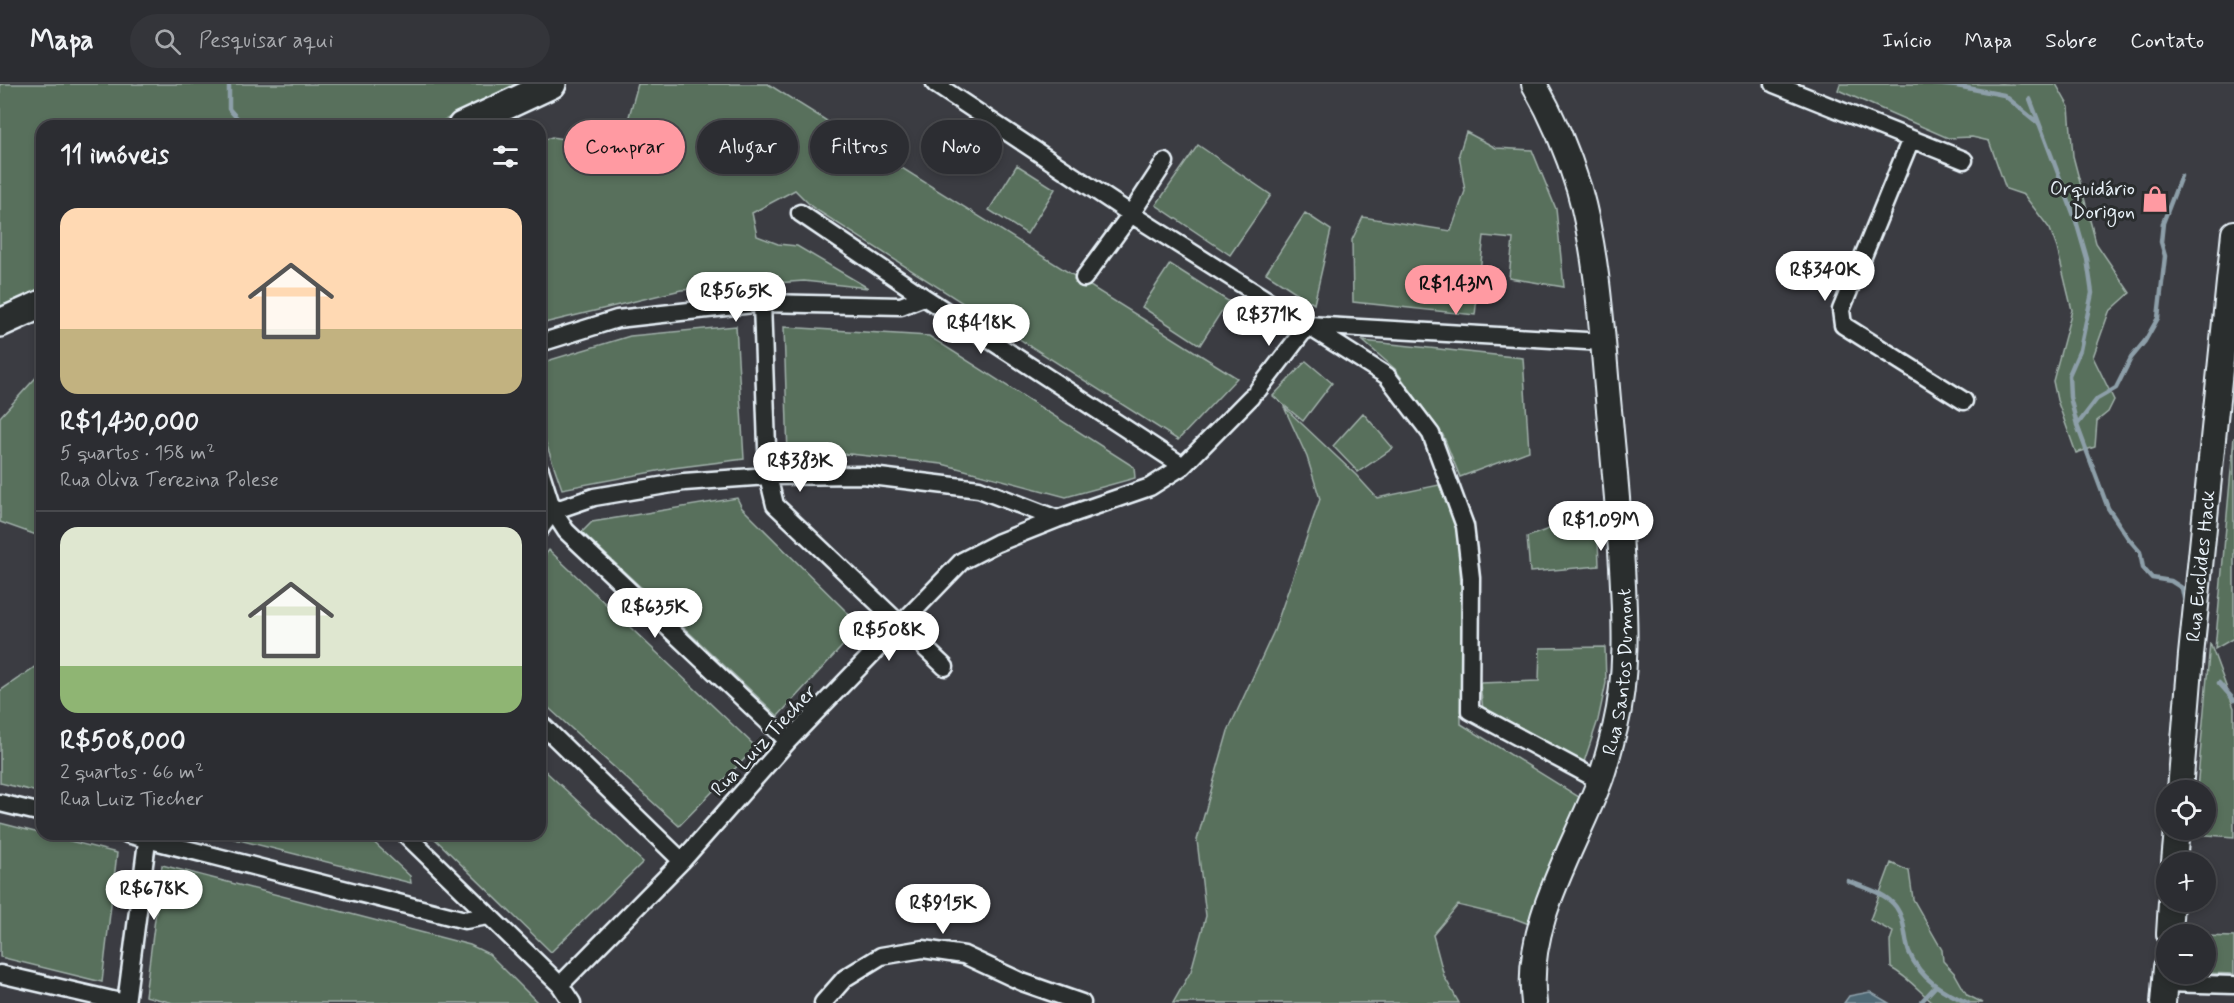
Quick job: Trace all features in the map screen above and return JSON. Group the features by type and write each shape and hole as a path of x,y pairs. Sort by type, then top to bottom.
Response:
{"main road":[{"path":"475,120 552,84"},
{"name":"Rua Santos Dumont","path":"1534,84 1562,141 1579,189 1592,248 1603,342 1621,543 1625,616 1624,664 1616,724 1600,781 1552,892 1537,937 1531,981 1534,1003"},
{"name":"Rua Euclides Hack","path":"2181,780 2191,655 2227,384 2234,233"},
{"path":"0,322 36,307"}],"street":[{"path":"935,84 1131,214 1387,376 1431,434 1465,526 1471,578 1470,711 1600,781"},
{"path":"1774,84 1797,88 1964,160"},
{"path":"1911,139 1841,310 1843,325 1964,401"},
{"path":"1084,278 1131,214 1165,162"},
{"path":"800,213 1183,466"},
{"path":"546,341 617,319 762,303 901,306 924,297"},
{"path":"762,303 768,476 775,505 945,667"},
{"path":"1308,325 1603,342"},
{"name":"Rua Luiz Tiecher","path":"560,985 682,861 788,741 962,561 997,543 1057,519 1150,487 1183,466 1254,394 1308,325"},
{"path":"546,521 553,511 594,497 684,482 768,476 863,475 979,489 1057,519"},
{"path":"546,489 553,511 566,531 788,741"},
{"path":"546,729 682,861"},
{"path":"0,803 36,812"},
{"path":"0,974 126,1003 146,840"},
{"path":"162,840 465,920 489,916"},
{"path":"411,840 560,985 572,1003"},
{"path":"823,1003 845,978 881,956 923,949 964,956 1022,982 1082,1003"},
{"path":"2165,984 2234,985"}],"green space":[{"path":"0,84 521,84 445,120 36,120 36,295 0,310"},
{"path":"638,84 768,84 825,120 810,120 810,174 909,172 1237,378 1178,440 812,207 795,190 752,213 757,236 778,244 797,246 868,288 804,281 681,290 546,323 546,139 552,137 564,139 564,174 685,174 685,120 628,120"},
{"path":"1840,84 2056,84 2069,107 2073,156 2096,243 2130,293 2109,312 2093,357 2114,400 2108,412 2097,421 2095,447 2076,453 2057,400 2053,381 2072,310 2057,248 2050,229 2024,195 2006,189 1989,141 1972,137 1948,138 1838,90"},
{"path":"1466,132 1496,148 1532,150 1556,209 1564,287 1509,278 1513,239 1484,236 1475,315 1353,302 1352,240 1363,217 1451,231 1465,191 1459,154"},
{"path":"1198,145 1271,195 1230,255 1156,205"},
{"path":"1017,165 1055,189 1027,234 989,210"},
{"path":"1305,213 1331,230 1314,304 1266,273"},
{"path":"1170,264 1228,301 1200,345 1142,307"},
{"path":"736,326 744,459 673,468 562,489 546,443 546,361 630,336"},
{"path":"784,327 929,336 1134,467 1135,478 1066,497 942,464 850,454 788,456"},
{"path":"1363,341 1523,358 1529,451 1460,477 1443,435 1395,369"},
{"path":"1306,361 1332,383 1303,421 1273,396"},
{"path":"36,378 36,535 0,522 0,417"},
{"path":"1284,407 1377,498 1439,485 1459,531 1461,724 1579,797 1548,890 1529,924 1458,905 1433,935 1444,976 1459,1003 1173,1003 1191,971 1206,916 1197,840 1228,731 1274,631 1320,499 1307,457"},
{"path":"1363,413 1393,448 1358,472 1333,446"},
{"path":"2234,437 2234,638 2215,649"},
{"path":"737,498 742,508 861,626 778,716 582,532 592,522"},
{"path":"1597,511 1599,566 1530,572 1527,537"},
{"path":"549,550 756,747 679,826 546,705 546,554"},
{"path":"2210,643 2234,708 2234,837 2216,836 2216,780 2198,780"},
{"path":"1605,647 1606,683 1598,720 1583,765 1483,710 1480,683 1539,681 1540,648"},
{"path":"36,666 36,792 0,783 0,691"},
{"path":"546,772 643,862 551,952 436,840 546,840"},
{"path":"0,823 36,832 36,840 66,840 117,853 102,982 0,957"},
{"path":"239,840 371,840 410,876 411,883"},
{"path":"1891,863 1909,871 1913,899 1942,950 1943,961 1955,974 1967,995 1983,1003 1933,1003 1891,968 1890,941 1893,932 1870,920"},
{"path":"162,865 470,945 489,954 538,1003 173,1003 145,996"},
{"path":"2216,936 2234,937 2234,974 2216,973"}],"water":[{"path":"1870,992 1889,1003 1844,1003 1849,996"}],"waterway":[{"path":"229,84 229,109 239,120"},
{"path":"1932,84 2004,95 2038,123"},
{"path":"2030,99 2076,221 2087,259 2092,293 2080,350 2069,375 2070,397 2077,425 2108,508 2140,552 2143,568 2152,578 2171,581 2182,588 2185,603"},
{"path":"2077,425 2097,399 2116,388 2131,358 2145,341 2158,318 2165,256 2161,242 2163,223 2181,176"},
{"path":"2219,683 2234,700"},
{"path":"1848,881 1880,894 1896,907 1902,918 1909,952 1914,962 1933,984 1968,1003"},
{"path":"1920,1003 1935,987"}],"place":[{"name":"Orquidário Dorigon","path":"2155,199"}]}
